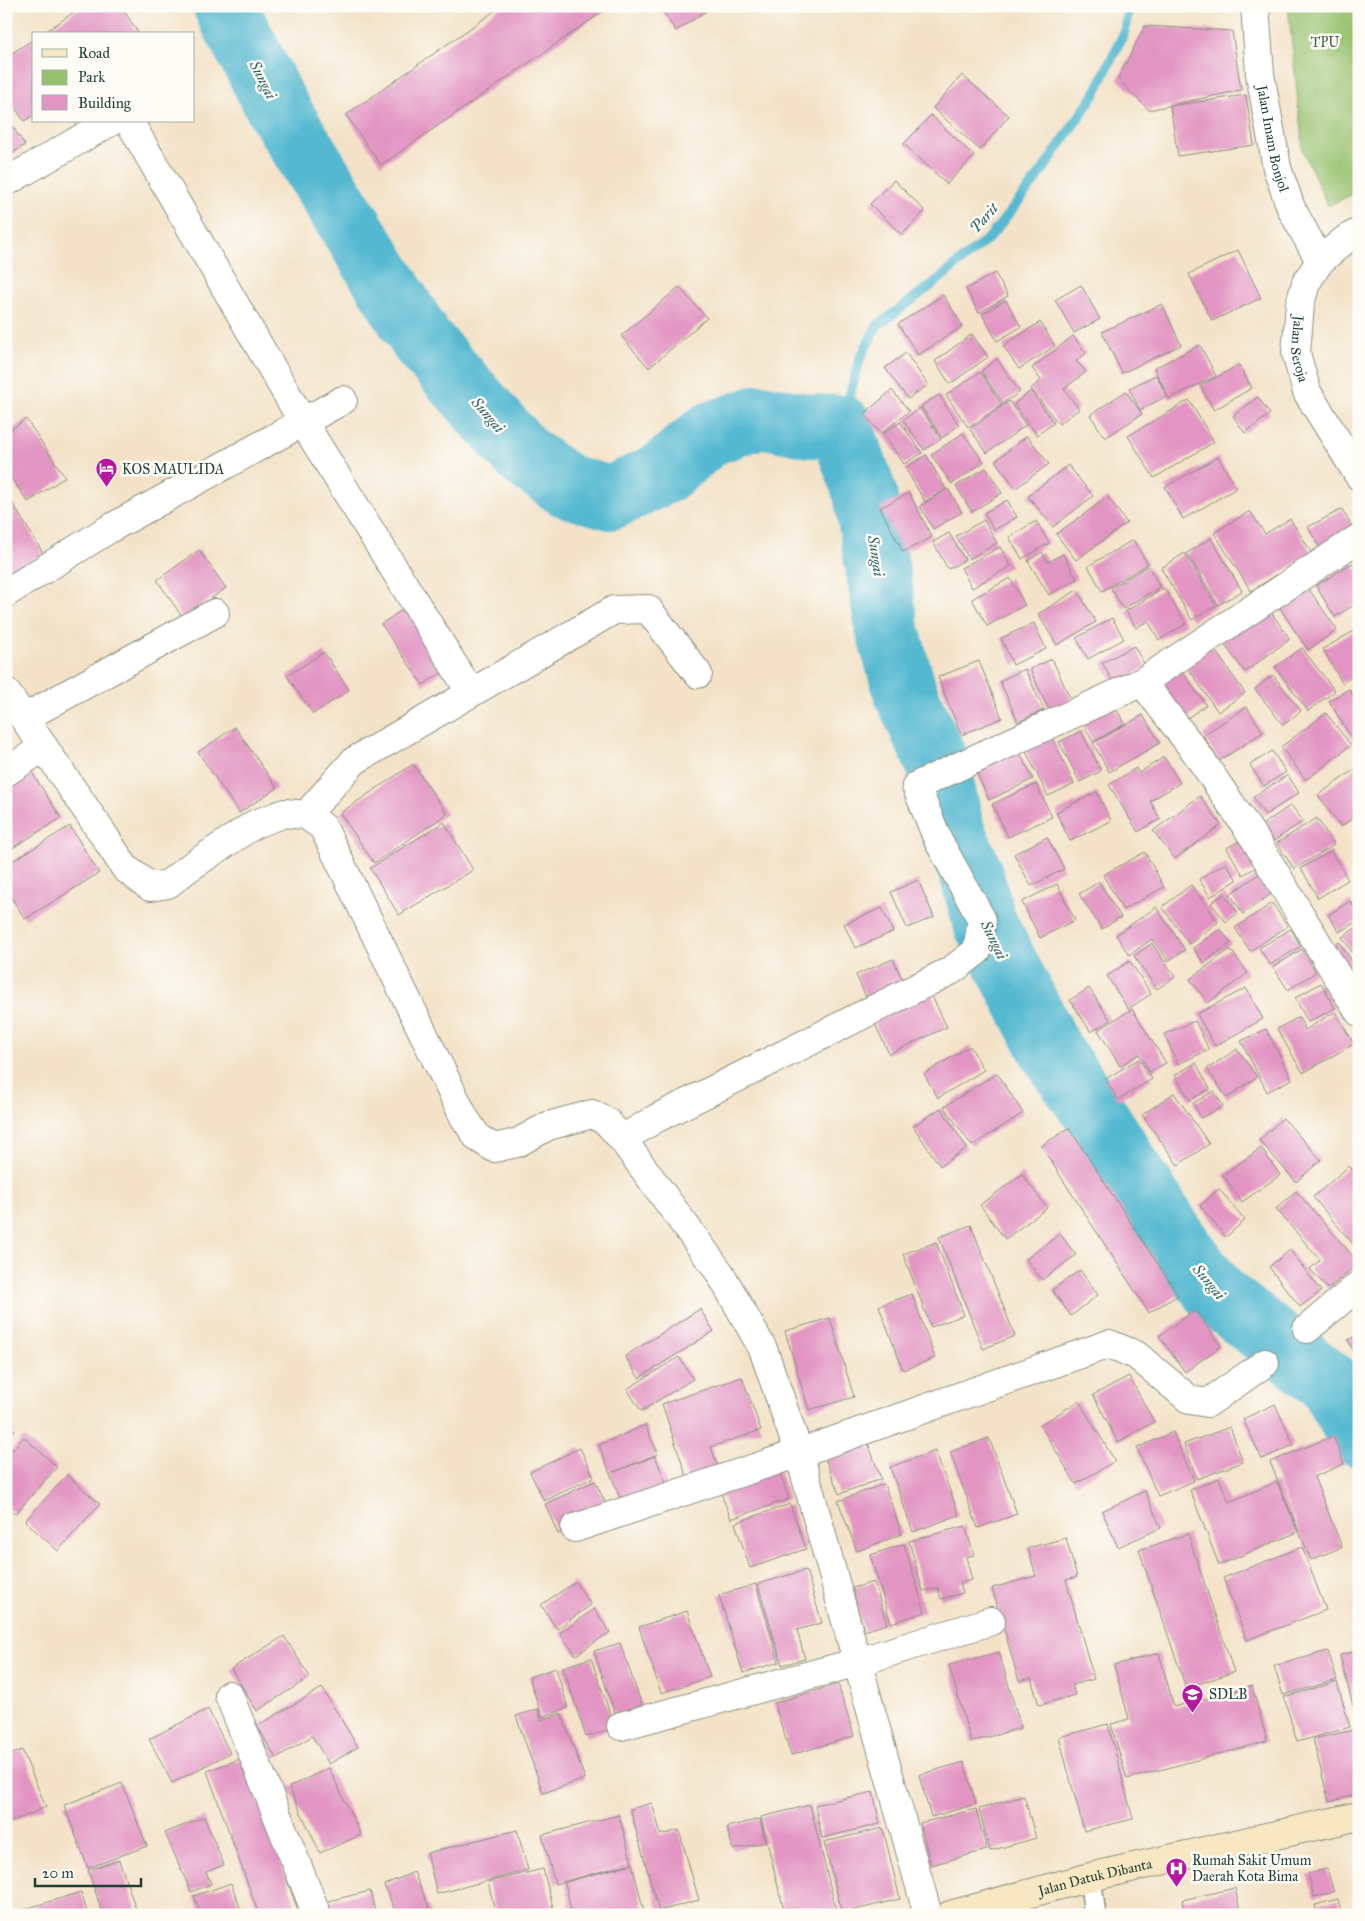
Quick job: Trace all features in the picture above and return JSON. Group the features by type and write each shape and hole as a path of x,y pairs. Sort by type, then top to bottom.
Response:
{"main road":[{"name":"Jalan Datuk Dibanta","path":"950,1915 1090,1877 1359,1816"}],"street":[{"name":"Jalan Imam Bonjol","path":"1255,6 1260,74 1277,168 1291,208 1320,262"},
{"path":"6,182 110,122"},
{"path":"130,122 303,422 471,693"},
{"name":"Jalan Seroja","path":"1359,232 1346,239 1320,262 1306,283 1300,304 1296,353 1306,392 1359,476"},
{"path":"6,593 109,529 343,400"},
{"path":"622,1139 657,1118 952,970 977,950 982,920 938,840 916,786 1142,682 1359,538"},
{"path":"306,815 354,762 614,610 648,609 698,674"},
{"path":"24,718 215,613"},
{"path":"1142,682 1195,751 1256,842 1359,1012"},
{"path":"6,692 104,834 125,868 150,887 168,884 254,824 285,814 306,815 323,828 434,1058 464,1117 478,1138 494,1148 517,1143 548,1126 592,1114 607,1122 622,1139 720,1273 763,1349 800,1453 928,1915"},
{"path":"6,772 44,747"},
{"path":"1307,1330 1359,1285"},
{"path":"575,1528 800,1453 1110,1344 1136,1355 1190,1400 1208,1403 1265,1363"},
{"path":"621,1726 858,1662 991,1621"},
{"path":"228,1695 317,1915"}],"lane":[{"path":"1090,1877 1095,1915"}],"green space":[{"name":"TPU","path":"1288,6 1359,6 1359,191 1328,206 1303,151"}],"building":[{"path":"83,6 121,6 138,32 45,32"},
{"path":"502,6 611,6 381,165 346,115"},
{"path":"659,6 713,6 676,31"},
{"path":"1145,26 1232,31 1241,90 1149,110 1118,79"},
{"path":"32,40 32,116 24,121 6,94 6,57"},
{"path":"962,75 1009,116 980,150 933,108"},
{"path":"1246,95 1254,145 1178,156 1170,106"},
{"path":"931,115 974,156 947,184 904,144"},
{"path":"6,117 25,145 6,158"},
{"path":"894,180 925,211 902,235 870,204"},
{"path":"1238,250 1261,298 1212,321 1189,274"},
{"path":"995,273 1008,296 979,313 966,289"},
{"path":"1081,285 1100,319 1074,333 1055,300"},
{"path":"679,287 707,318 649,368 621,336"},
{"path":"943,295 963,326 918,355 898,324"},
{"path":"1006,300 1021,327 997,341 982,314"},
{"path":"1162,304 1181,345 1122,373 1102,332"},
{"path":"1040,322 1055,346 1019,369 1003,346"},
{"path":"972,334 988,357 950,384 935,361"},
{"path":"1073,336 1086,353 1076,361 1086,372 1064,389 1079,409 1059,424 1031,389 1041,380 1032,368"},
{"path":"1200,345 1216,376 1169,399 1154,368"},
{"path":"906,353 928,385 908,399 885,368"},
{"path":"997,359 1020,392 1003,403 981,371"},
{"path":"1239,365 1252,388 1214,410 1200,386"},
{"path":"980,372 1002,405 968,427 946,395"},
{"path":"1156,375 1167,396 1140,410 1129,388"},
{"path":"892,390 909,411 881,434 864,414"},
{"path":"1031,391 1054,423 1037,435 1014,404"},
{"path":"1126,391 1142,414 1105,438 1090,415"},
{"path":"939,395 959,425 942,438 921,406"},
{"path":"1258,397 1270,414 1245,433 1233,416"},
{"path":"1189,400 1214,442 1154,478 1128,436"},
{"path":"1009,401 1026,425 987,453 970,429"},
{"path":"920,408 941,439 924,450 903,420"},
{"path":"26,419 65,477 28,502 6,471 6,433"},
{"path":"900,422 922,453 904,464 883,434"},
{"path":"963,433 984,462 952,484 931,455"},
{"path":"1027,436 1049,464 1016,488 995,461"},
{"path":"926,455 946,489 925,502 905,468"},
{"path":"1218,457 1237,488 1183,519 1165,487"},
{"path":"1068,465 1093,496 1053,527 1028,496"},
{"path":"986,468 1002,493 972,512 956,486"},
{"path":"948,489 962,512 933,529 920,506"},
{"path":"6,493 43,553 6,576"},
{"path":"909,493 932,537 903,552 880,508"},
{"path":"1108,497 1127,523 1076,560 1056,534"},
{"path":"1007,500 1017,517 994,530 984,513"},
{"path":"1342,509 1354,531 1321,550 1308,527"},
{"path":"1250,511 1265,534 1290,519 1312,553 1251,591 1214,533"},
{"path":"984,520 997,543 969,559 956,536"},
{"path":"1036,521 1049,543 1022,559 1009,537"},
{"path":"949,533 965,560 948,569 933,542"},
{"path":"1211,538 1242,591 1218,605 1187,553"},
{"path":"1133,540 1148,564 1102,591 1088,566"},
{"path":"1000,547 1011,566 972,588 961,568"},
{"path":"199,550 226,588 183,618 157,580"},
{"path":"1042,552 1048,562 1063,554 1077,579 1049,595 1028,561"},
{"path":"1185,553 1216,606 1192,620 1161,568"},
{"path":"1352,563 1359,574 1359,602 1335,617 1316,586"},
{"path":"1148,566 1160,587 1123,609 1111,588"},
{"path":"1010,578 1025,605 987,626 972,599"},
{"path":"1306,585 1337,630 1308,650 1277,604"},
{"path":"1164,588 1186,624 1159,640 1148,621 1136,628 1126,611"},
{"path":"1077,590 1096,622 1057,645 1038,614"},
{"path":"419,599 460,660 423,685 381,624"},
{"path":"1268,608 1290,639 1245,672 1222,641"},
{"path":"1112,618 1124,639 1088,659 1076,638"},
{"path":"1034,623 1046,649 1013,665 1001,638"},
{"path":"1359,628 1359,673 1342,683 1323,649"},
{"path":"1134,646 1146,667 1115,685 1102,663"},
{"path":"1212,646 1245,693 1218,712 1186,665"},
{"path":"1302,648 1335,691 1308,711 1275,667"},
{"path":"324,652 349,690 313,714 287,676"},
{"path":"1052,659 1071,700 1049,710 1030,669"},
{"path":"979,661 1002,718 961,735 938,677"},
{"path":"1179,667 1206,705 1183,721 1156,683"},
{"path":"1025,669 1044,710 1018,722 1000,681"},
{"path":"1273,675 1301,711 1283,725 1255,689"},
{"path":"1349,689 1359,704 1359,740 1354,742 1329,701"},
{"path":"1113,703 1125,724 1093,742 1081,720"},
{"path":"1247,707 1263,732 1219,761 1203,735"},
{"path":"1326,713 1351,745 1306,780 1281,747"},
{"path":"1143,715 1160,743 1109,772 1093,743"},
{"path":"235,727 277,788 239,813 198,752"},
{"path":"1081,731 1101,771 1080,782 1059,742"},
{"path":"1050,733 1074,784 1048,796 1023,746"},
{"path":"1017,747 1033,779 989,800 974,767"},
{"path":"1272,751 1286,772 1264,786 1250,765"},
{"path":"1164,757 1180,783 1150,801 1160,819 1138,832 1109,785 1136,768 1139,773"},
{"path":"413,764 447,814 374,863 340,813"},
{"path":"1358,767 1359,813 1341,827 1318,795"},
{"path":"31,771 61,818 6,852 6,787"},
{"path":"1288,775 1299,793 1265,815 1253,797"},
{"path":"1036,784 1052,817 1008,837 992,804"},
{"path":"1097,792 1111,821 1070,841 1056,812"},
{"path":"1200,796 1221,825 1175,859 1153,831"},
{"path":"1291,805 1303,821 1274,841 1262,825"},
{"path":"1317,818 1334,845 1294,869 1277,843"},
{"path":"444,822 473,870 399,915 370,868"},
{"path":"70,826 99,873 25,919 6,889 6,865"},
{"path":"1047,837 1064,869 1031,886 1014,854"},
{"path":"1244,838 1260,865 1243,875 1227,848"},
{"path":"1331,851 1348,880 1318,898 1301,868"},
{"path":"1145,852 1164,887 1123,910 1103,875"},
{"path":"1226,863 1237,880 1210,897 1199,879"},
{"path":"1262,872 1275,891 1243,914 1230,894"},
{"path":"918,880 934,917 907,928 891,892"},
{"path":"1099,882 1121,917 1102,929 1079,894"},
{"path":"1057,884 1075,920 1040,938 1022,902"},
{"path":"1191,885 1218,922 1189,944 1162,907"},
{"path":"1224,894 1238,913 1226,922 1211,903"},
{"path":"1350,901 1359,914 1359,920 1339,932 1328,915"},
{"path":"1272,903 1288,926 1250,951 1235,928"},
{"path":"1156,907 1185,950 1168,961 1152,939 1129,955 1116,935"},
{"path":"882,908 893,932 855,948 844,924"},
{"path":"1359,926 1359,962 1342,937"},
{"path":"1220,929 1231,943 1204,963 1193,948"},
{"path":"1291,929 1301,946 1270,965 1259,948"},
{"path":"1339,942 1357,968 1345,976 1327,950"},
{"path":"1152,943 1175,977 1157,989 1134,956"},
{"path":"1230,949 1248,973 1208,1003 1190,979"},
{"path":"1302,949 1316,972 1288,990 1273,967"},
{"path":"893,959 904,983 867,999 856,975"},
{"path":"1130,961 1151,994 1128,1009 1107,976"},
{"path":"1321,983 1335,1008 1308,1022 1295,998"},
{"path":"927,986 947,1027 889,1054 870,1013"},
{"path":"1089,988 1110,1020 1091,1032 1070,1000"},
{"path":"1246,988 1263,1019 1215,1046 1197,1014"},
{"path":"1132,1009 1166,1063 1150,1072 1139,1054 1120,1066 1098,1030"},
{"path":"1335,1012 1354,1044 1303,1073 1277,1029 1299,1017 1305,1030"},
{"path":"1195,1021 1209,1050 1178,1064 1164,1034"},
{"path":"1266,1029 1292,1079 1267,1092 1241,1041"},
{"path":"970,1046 984,1070 938,1098 924,1074"},
{"path":"1237,1049 1257,1077 1227,1098 1207,1069"},
{"path":"1139,1059 1152,1079 1118,1100 1105,1079"},
{"path":"1196,1063 1210,1089 1190,1100 1175,1075"},
{"path":"997,1073 1023,1113 972,1146 944,1107"},
{"path":"1214,1091 1223,1106 1201,1118 1193,1103"},
{"path":"1174,1093 1209,1144 1178,1165 1142,1115"},
{"path":"941,1108 967,1148 940,1166 913,1126"},
{"path":"1283,1118 1321,1160 1296,1182 1259,1140"},
{"path":"1069,1128 1178,1295 1149,1313 1041,1146"},
{"path":"1261,1148 1280,1175 1242,1202 1223,1175"},
{"path":"1349,1166 1359,1178 1359,1239 1353,1244 1313,1197"},
{"path":"1022,1174 1047,1208 1005,1239 980,1205"},
{"path":"1219,1189 1245,1220 1226,1237 1200,1206"},
{"path":"1296,1191 1359,1263 1328,1289 1310,1269 1320,1260 1276,1209"},
{"path":"971,1225 1015,1336 983,1349 939,1237"},
{"path":"1060,1234 1076,1255 1042,1280 1026,1259"},
{"path":"936,1242 964,1315 931,1327 903,1254"},
{"path":"1290,1250 1321,1291 1300,1307 1269,1267"},
{"path":"1080,1270 1098,1295 1071,1316 1052,1290"},
{"path":"912,1294 935,1358 903,1370 879,1306"},
{"path":"700,1309 714,1331 639,1378 625,1356"},
{"path":"1195,1310 1221,1346 1185,1372 1159,1336"},
{"path":"830,1318 854,1397 809,1410 785,1331"},
{"path":"1359,1334 1359,1362 1348,1340"},
{"path":"679,1357 693,1379 641,1411 627,1389"},
{"path":"1129,1376 1154,1422 1118,1442 1093,1395"},
{"path":"742,1377 761,1430 711,1447 719,1470 688,1481 662,1404"},
{"path":"1079,1401 1115,1461 1076,1484 1040,1425"},
{"path":"1275,1404 1294,1445 1262,1459 1243,1419"},
{"path":"6,1423 15,1430 6,1440"},
{"path":"645,1425 658,1454 614,1472 655,1456 667,1485 622,1503 599,1445"},
{"path":"1230,1427 1243,1462 1197,1479 1184,1444"},
{"path":"1173,1432 1194,1481 1158,1496 1137,1448"},
{"path":"1333,1436 1344,1464 1314,1477 1342,1547 1311,1560 1270,1462"},
{"path":"24,1437 57,1467 15,1514 6,1506 6,1457"},
{"path":"989,1438 1017,1514 978,1528 950,1452"},
{"path":"868,1443 881,1479 839,1494 825,1458"},
{"path":"580,1448 594,1477 544,1501 530,1472"},
{"path":"935,1451 959,1515 913,1532 890,1467"},
{"path":"778,1468 789,1499 731,1519 719,1488"},
{"path":"67,1475 100,1504 58,1551 25,1521"},
{"path":"1219,1478 1229,1502 1277,1482 1298,1532 1219,1565 1190,1490"},
{"path":"595,1481 609,1510 558,1534 545,1504"},
{"path":"884,1484 902,1534 857,1551 838,1501"},
{"path":"1145,1491 1161,1528 1118,1547 1102,1511"},
{"path":"790,1504 806,1549 750,1568 735,1523"},
{"path":"965,1526 974,1555 966,1557 972,1580 960,1583 963,1593 941,1599 938,1588 923,1591 909,1541"},
{"path":"1188,1534 1234,1672 1186,1688 1139,1550"},
{"path":"1066,1538 1077,1577 1066,1580 1094,1679 1072,1685 1075,1695 1039,1705 1031,1678 1019,1681 992,1588 1036,1576 1028,1548"},
{"path":"904,1544 925,1612 891,1623 870,1555"},
{"path":"1302,1547 1326,1610 1247,1640 1223,1578"},
{"path":"806,1570 822,1623 797,1630 805,1659 782,1665 758,1584"},
{"path":"575,1582 591,1605 557,1629 541,1605"},
{"path":"874,1582 887,1624 864,1631 852,1588"},
{"path":"756,1584 779,1662 743,1673 719,1595"},
{"path":"594,1609 610,1632 576,1655 560,1633"},
{"path":"687,1611 710,1677 661,1693 639,1627"},
{"path":"284,1636 310,1677 257,1711 231,1669"},
{"path":"620,1643 643,1708 616,1717 594,1651"},
{"path":"1328,1651 1337,1680 1283,1695 1274,1666"},
{"path":"1359,1651 1359,1704 1353,1706 1340,1655"},
{"path":"999,1652 1021,1728 971,1742 949,1665"},
{"name":"SDLB","path":"1159,1653 1174,1707 1252,1686 1267,1741 1127,1779 1111,1724 1129,1719 1114,1665"},
{"path":"591,1658 615,1728 586,1737 563,1667"},
{"path":"556,1668 568,1708 542,1717 529,1677"},
{"path":"1337,1682 1350,1727 1297,1742 1284,1697"},
{"path":"838,1684 854,1736 791,1755 774,1703"},
{"path":"322,1688 358,1747 329,1764 312,1736 276,1758 257,1726"},
{"path":"208,1709 230,1753 172,1783 149,1739"},
{"path":"538,1709 541,1720 561,1713 585,1779 543,1793 516,1716"},
{"path":"1108,1724 1133,1819 1084,1831 1059,1737"},
{"path":"1359,1729 1359,1794 1329,1802 1313,1739"},
{"path":"22,1750 46,1807 6,1824 6,1757"},
{"path":"243,1758 299,1913 295,1915 259,1915 207,1771"},
{"path":"964,1762 976,1804 931,1817 919,1775"},
{"path":"329,1768 361,1835 320,1853 289,1787"},
{"path":"122,1783 147,1846 88,1868 64,1805"},
{"path":"873,1792 880,1824 822,1838 815,1805"},
{"path":"1024,1796 1036,1838 990,1851 979,1809"},
{"path":"652,1803 661,1835 679,1830 699,1900 659,1911 630,1809"},
{"path":"810,1805 837,1914 785,1915 761,1817"},
{"path":"976,1809 987,1850 931,1865 920,1823"},
{"path":"619,1815 632,1863 555,1884 542,1835"},
{"path":"204,1817 224,1865 206,1872 211,1884 191,1892 165,1833"},
{"path":"760,1819 765,1842 733,1850 727,1827"},
{"path":"883,1828 900,1899 842,1913 824,1842"},
{"path":"517,1830 528,1870 437,1894 427,1853"},
{"path":"119,1860 138,1915 103,1915 88,1870"},
{"path":"632,1864 645,1915 593,1915 592,1913 572,1915 565,1882"},
{"path":"543,1869 555,1915 496,1915 488,1882"},
{"path":"1327,1869 1334,1892 1314,1897 1308,1874"},
{"path":"414,1872 432,1915 397,1915 384,1885"},
{"path":"231,1883 243,1915 201,1915 194,1896"},
{"path":"1235,1888 1241,1915 1185,1915 1182,1900"},
{"path":"370,1891 376,1915 331,1915 328,1901"},
{"path":"81,1892 88,1915 13,1915 12,1913"},
{"path":"1338,1899 1342,1915 1318,1915 1315,1905"}],"waterway":[{"name":"Sungai","path":"225,6 277,107 422,341 524,456 567,486 611,498 663,473 710,434 761,416 810,426 841,427 865,493 887,628 906,694 938,764 953,831 970,870 985,923 1053,1054 1097,1117 1175,1239 1218,1296 1330,1383 1359,1435"},
{"name":"Parit","path":"841,427 860,358 877,326 933,284 990,237 1038,177 1094,95 1124,33 1129,6"}],"place":[{"name":"KOS MAULIDA","path":"106,488"},
{"name":"SDLB","path":"1193,1713"},
{"name":"Rumah Sakit Umum Daerah Kota Bima","path":"1176,1887"}]}
